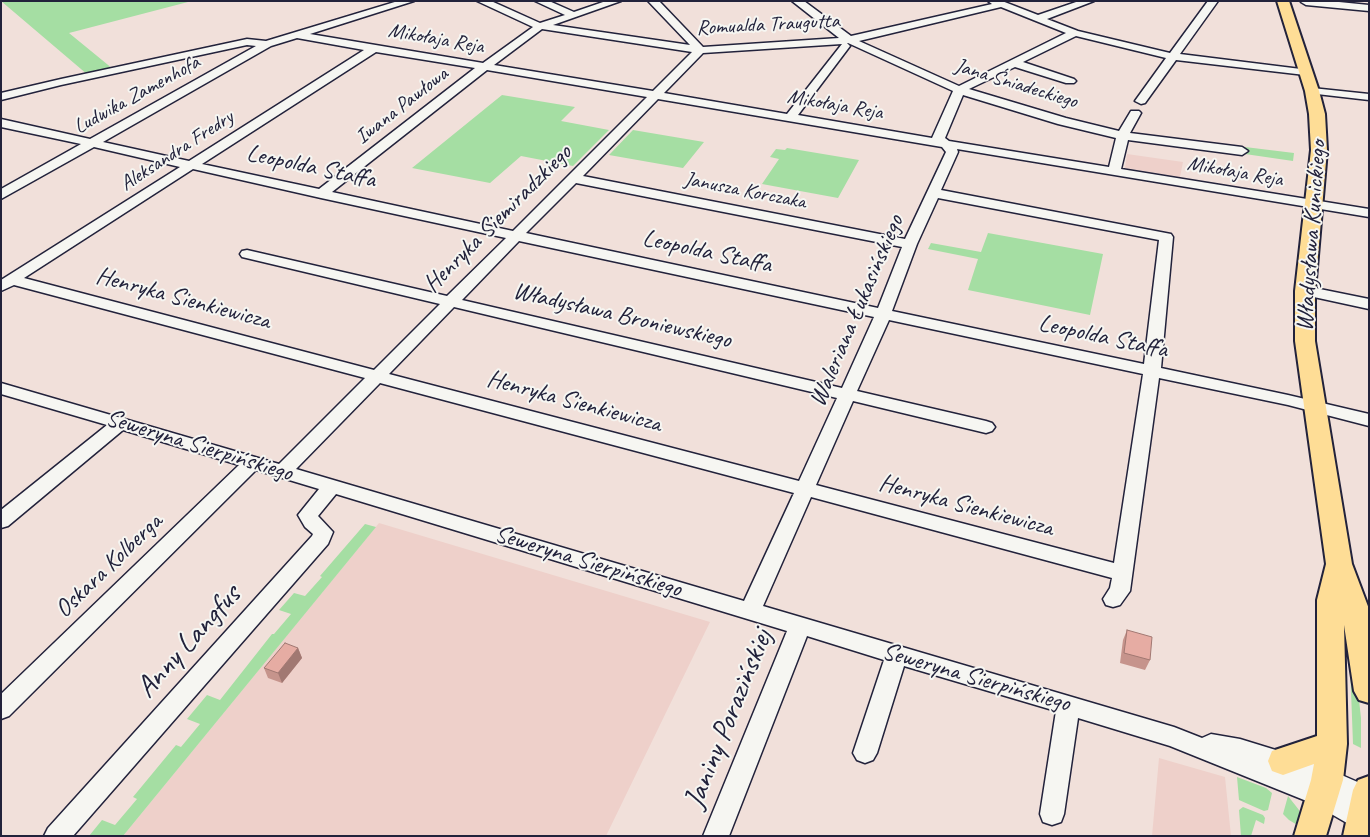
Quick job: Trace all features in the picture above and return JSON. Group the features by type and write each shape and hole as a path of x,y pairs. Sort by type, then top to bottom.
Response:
{"main road":[{"name":"Władysława Kunickiego","path":"1283,1 1312,91 1317,114 1319,140 1318,172 1305,291 1305,341 1339,564 1356,611 1369,691"},
{"name":"Władysława Kunickiego","path":"1310,836 1325,788 1332,744 1333,699 1330,600 1339,564"},
{"path":"1283,761 1332,744"}],"street":[{"name":"Ludwika Zamenhofa","path":"1,194 267,44 409,1"},
{"name":"Romualda Traugutta","path":"482,1 540,26 700,50 847,43 996,3"},
{"path":"540,1 574,15"},
{"name":"Iwana Pawłowa","path":"320,194 540,26 616,1"},
{"path":"653,1 700,50"},
{"name":"Jana Śniadeckiego","path":"797,1 847,43 959,90 1062,121 1123,136 1242,151"},
{"path":"1036,19 1088,1"},
{"path":"1141,102 1213,1"},
{"path":"1306,2 1367,7"},
{"path":"996,3 1075,33 1174,57 1305,72"},
{"path":"959,90 1075,33"},
{"name":"Mikołaja Reja","path":"296,35 948,145 1314,205 1369,212"},
{"path":"1,97 61,82 247,42 267,44"},
{"path":"790,118 847,43"},
{"name":"Aleksandra Fredry","path":"7,283 374,48"},
{"name":"Henryka Siemiradzkiego","path":"283,471 700,50"},
{"path":"1014,63 1070,81"},
{"name":"Waleriana Łukasińskiego","path":"750,611 883,314 910,244 952,152 948,145 938,139 959,90"},
{"path":"1312,91 1369,97"},
{"path":"1114,172 1123,136 1135,113"},
{"name":"Leopolda Staffa","path":"1,123 320,194 1314,406 1369,420"},
{"name":"Janusza Korczaka","path":"572,178 910,244"},
{"path":"934,193 1166,237 1152,371 1123,573 1120,591 1113,599"},
{"name":"Władysława Broniewskiego","path":"246,254 986,427"},
{"name":"Henryka Sienkiewicza","path":"7,283 377,376 1123,573"},
{"path":"1305,291 1369,304"},
{"name":"Seweryna Sierpińskiego","path":"1,388 1174,737 1325,788"},
{"path":"1,521 121,423"},
{"name":"Oskara Kolberga","path":"1,708 254,462"},
{"name":"Anny Langfus","path":"57,836 321,539 323,532 312,522 308,515 332,486"},
{"name":"Janiny Porazińskiej","path":"716,836 800,626"},
{"path":"865,753 896,655"},
{"path":"1052,814 1068,705"},
{"name":"Seweryna Sierpińskiego","path":"1174,737 1240,749 1283,761 1325,788"},
{"path":"1325,788 1366,811"}],"shaded area":[{"path":"1127,154 1183,162 1180,177 1125,168"},
{"path":"379,523 710,622 606,836 123,836"},
{"path":"1159,758 1225,777 1231,836 1152,836"}],"green space":[{"path":"1,1 188,2 69,33 113,69 88,75"},
{"path":"502,95 575,107 561,121 609,130 573,166 521,156 490,183 412,168"},
{"path":"633,130 704,142 683,168 609,155"},
{"path":"1245,147 1294,153 1293,161 1245,154"},
{"path":"787,148 859,160 838,198 762,184 779,159 770,157 776,149 785,150"},
{"path":"988,233 1103,254 1090,315 968,290 978,259 928,249 931,243 981,252"},
{"path":"365,524 376,527 123,836 89,836 102,820 115,825 137,799 133,797 176,745 181,747 200,724 187,719 207,695 220,700 272,634 291,614 279,610 294,593 305,596"},
{"path":"1350,664 1355,664 1361,718 1361,748 1353,744"},
{"path":"1237,777 1266,788 1272,793 1268,810 1264,811 1239,800"},
{"path":"1288,796 1299,810 1301,819 1299,826 1283,814"},
{"path":"1243,807 1263,815 1265,818 1264,824 1256,820 1251,836 1241,836 1239,810"}],"building":[{"path":"1127,630 1152,637 1150,660 1124,653"},
{"path":"285,643 298,648 278,673 264,668"}]}
